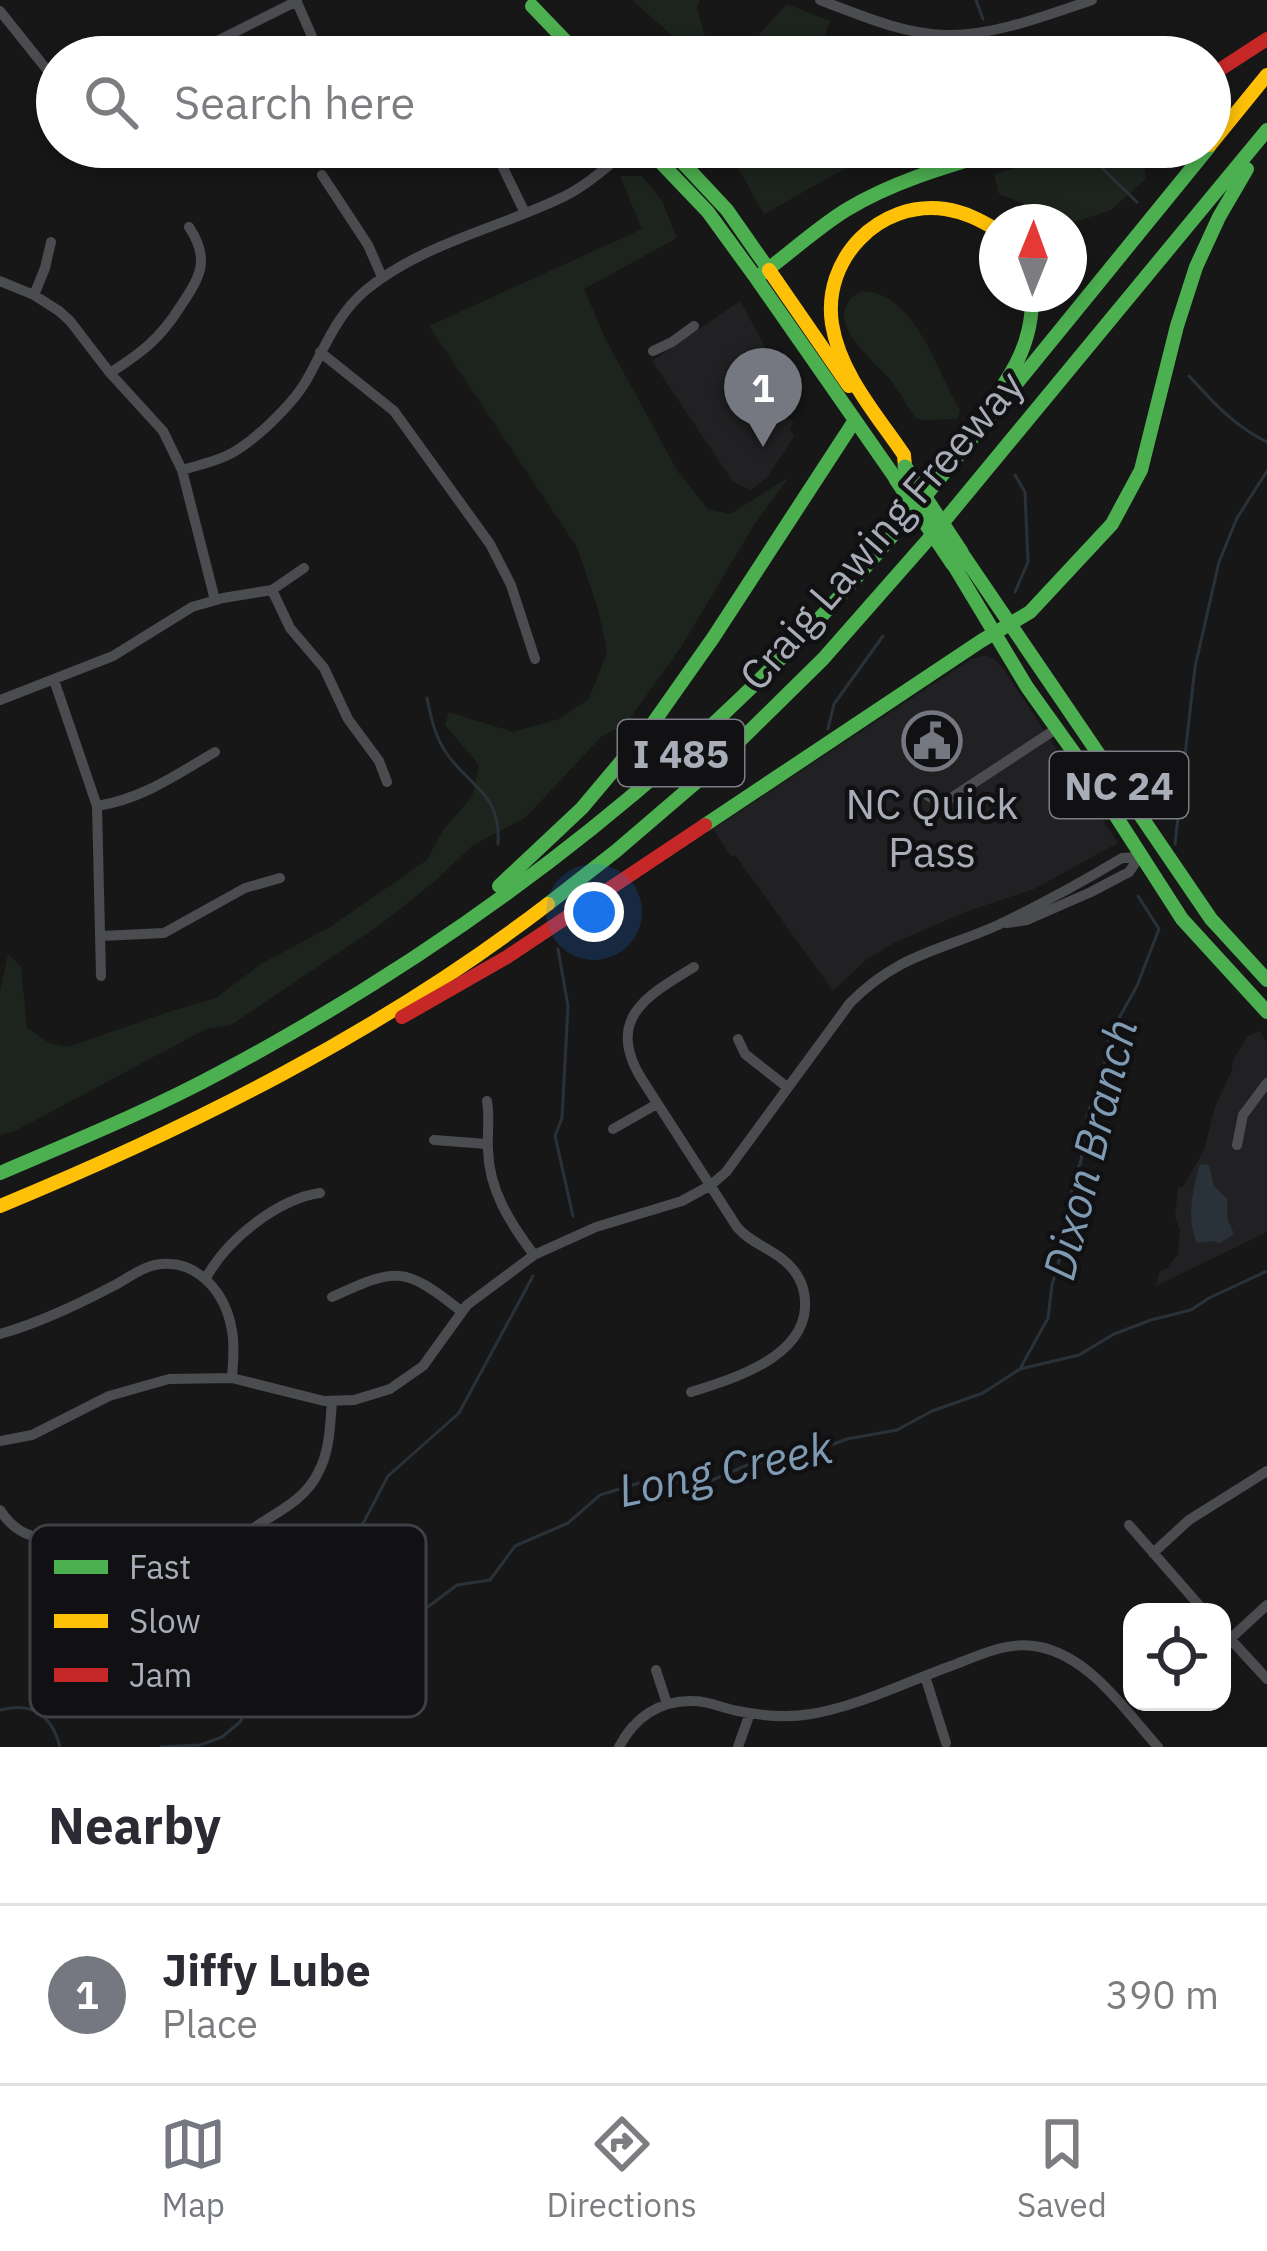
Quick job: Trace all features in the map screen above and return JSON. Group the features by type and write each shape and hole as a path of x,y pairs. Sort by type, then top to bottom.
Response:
{"main road":[{"path":"530,3 552,36"},
{"path":"530,3 561,36"},
{"path":"1231,62 1267,39"},
{"name":"Craig Lawing Freeway","path":"1231,119 1267,75"},
{"path":"316,1057 381,1029 507,957 1030,612 1094,547 1128,496 1150,442 1196,267 1267,134"},
{"name":"Craig Lawing Freeway","path":"0,1206 184,1126 316,1057 464,964 586,874 686,790 788,695 896,580 1267,134"},
{"path":"666,168 763,274 901,473"},
{"path":"688,168 728,209 855,420 901,473"},
{"path":"763,274 830,220 884,190 942,168"},
{"name":"Craig Lawing Freeway","path":"0,1173 94,1134 287,1037 482,914 581,838 717,721 844,592 1191,168"},
{"path":"901,473 904,455 838,347 830,311 838,268 866,231 908,209 950,208 979,218"},
{"path":"981,428 985,409 1013,372 1029,337 1031,312"},
{"path":"392,974 554,839 633,752 683,685 855,420"},
{"name":"NC 24","path":"901,473 1139,856 1182,919 1267,1012"},
{"name":"NC 24","path":"1001,629 1206,912 1267,980"},
{"path":"1139,856 1158,862 1178,894 1206,912"}],"street":[{"path":"820,0 903,29 944,35 1000,27 1092,0"},
{"path":"227,36 296,1 312,36"},
{"path":"0,11 36,56"},
{"path":"503,168 525,213"},
{"path":"182,470 227,455 252,439 298,393 350,304 382,277 419,256 574,190 603,168"},
{"path":"322,176 368,245 382,277"},
{"path":"110,373 162,335 198,279 201,252 189,227"},
{"path":"34,295 51,242"},
{"path":"0,281 34,295 70,321 163,431 182,470 215,600"},
{"path":"657,348 694,326"},
{"path":"320,352 399,417 490,544 511,585 535,658"},
{"path":"0,700 113,656 192,607 272,590 304,568"},
{"path":"272,590 290,628 324,668 387,782"},
{"path":"54,680 97,806 101,976"},
{"path":"927,795 938,802 948,800 1056,729"},
{"path":"97,806 144,794 214,752"},
{"path":"0,1441 32,1435 109,1396 186,1377 232,1378 332,1401 365,1398 403,1382 431,1356 461,1311 534,1255 596,1227 666,1208 711,1185 726,1172 866,986 928,950 1055,909 1129,872 1139,856"},
{"path":"101,936 164,933 245,887 280,878"},
{"path":"691,1391 782,1353 799,1334 805,1312 803,1288 792,1267 743,1234 628,1052 636,1010 647,996 694,967"},
{"path":"738,1039 745,1054 787,1087"},
{"path":"1237,1145 1243,1115 1267,1083"},
{"path":"487,1101 491,1177 497,1196 534,1255"},
{"path":"613,1130 658,1104"},
{"path":"434,1140 487,1144"},
{"path":"206,1278 258,1223 299,1198 320,1193"},
{"path":"0,1334 72,1306 145,1268 184,1266 206,1278 222,1300 231,1325 232,1378"},
{"path":"332,1297 378,1276 397,1274 424,1282 461,1311"},
{"path":"263,1525 310,1486 324,1460 332,1401"},
{"path":"1153,1553 1189,1520 1267,1472"},
{"path":"0,1510 11,1526 30,1537"},
{"path":"1129,1525 1197,1603"},
{"path":"1231,1631 1267,1605"},
{"path":"1231,1640 1267,1679"},
{"path":"619,1747 635,1723 667,1704 701,1701 750,1713 794,1716 825,1711 1000,1648 1025,1645 1072,1659 1090,1672 1158,1747"},
{"path":"656,1670 667,1704"},
{"path":"925,1676 946,1743"},
{"path":"738,1747 750,1713"}],"shaded area":[{"path":"632,0 700,0 697,7 707,36 673,36"},
{"path":"787,4 830,21 824,36 758,36"},
{"path":"738,168 847,168 839,172 764,214"},
{"path":"1015,168 1144,168 1146,179 1111,210 1087,218 1087,204 1024,204 999,194 994,174"},
{"path":"620,176 642,176 662,201 677,238 584,289 606,340 678,472 708,509 730,514 789,477 754,525 681,647 626,724 601,737 525,818 473,845 381,924 231,1025 206,1029 0,1135 0,992 8,954 21,967 27,1028 49,1043 68,1047 216,998 261,964 330,927 427,860 443,830 472,797 479,765 445,725 449,712 513,732 559,719 589,699 607,652 577,547 429,326 642,229"},
{"path":"861,291 896,304 910,319 960,410 957,419 916,418 851,336 844,312"},
{"path":"740,301 786,385 763,408 770,414 775,409 794,422 790,429 794,437 767,477 751,490 733,482 652,361"},
{"path":"985,655 1003,668 1118,843 1034,889 892,944 866,960 833,991 713,829 971,659"},
{"path":"1260,1031 1267,1043 1267,1232 1156,1286 1159,1272 1178,1254 1178,1187 1183,1187 1204,1150 1233,1060 1248,1036"},
{"path":"1200,1164 1209,1165 1214,1186 1227,1199 1234,1234 1219,1244 1197,1243 1194,1234 1192,1204"}],"waterway":[{"path":"976,0 983,19"},
{"path":"1102,168 1137,202"},
{"path":"1189,376 1234,421 1267,442"},
{"name":"Dixon Branch","path":"1175,844 1195,667 1219,562 1237,518 1267,471"},
{"path":"1015,475 1025,492 1028,562 1015,592"},
{"path":"828,729 834,704 883,636"},
{"path":"427,698 443,748 490,802 498,844"},
{"name":"Dixon Branch","path":"1021,1367 1048,1318 1087,1116 1104,1068 1109,1036 1137,986 1159,929 1138,896"},
{"path":"558,949 568,1006 562,1118 555,1136 573,1216"},
{"name":"Long Creek","path":"426,1608 457,1585 490,1580 515,1546 568,1523 600,1495 646,1481 710,1481 750,1464 799,1457 847,1439 897,1430 932,1411 983,1393 1020,1369 1079,1355 1114,1334 1191,1310 1267,1271"},
{"path":"362,1525 388,1476 459,1413 533,1276"},
{"name":"Long Creek","path":"0,1710 30,1710"},
{"name":"Long Creek","path":"43,1717 60,1747"},
{"name":"Long Creek","path":"161,1747 200,1745 222,1737 243,1717"}],"traffic: fast":[{"path":"532,6 561,36"},
{"path":"548,904 707,773 823,659 940,526 1267,130"},
{"path":"666,168 708,212 756,278"},
{"path":"688,168 727,210 769,270"},
{"path":"756,278 846,210 885,189 943,168"},
{"path":"0,1173 196,1085 302,1027 454,931 666,767 847,588 1192,168"},
{"path":"705,825 1030,612 1112,524 1141,470 1196,267 1247,169"},
{"path":"756,278 896,479"},
{"path":"1004,384 1026,341 1031,312"},
{"path":"499,886 582,808 651,726 855,420"},
{"path":"905,467 961,552"},
{"path":"896,479 953,564"},
{"path":"961,552 1211,919 1267,980"},
{"path":"953,564 1027,687 1182,919 1267,1012"}],"traffic: slow":[{"path":"1231,119 1267,75"},
{"path":"905,467 904,455 861,393 836,342 831,300 836,277 860,239 898,214 945,209 979,221"},
{"path":"769,270 849,386"},
{"path":"0,1206 144,1143 284,1073 419,994 548,904"}],"traffic: jam":[{"path":"1231,62 1267,39"},
{"path":"402,1017 507,957 705,825"}],"place":[{"name":"Jiffy Lube","path":"763,447"},
{"name":"NC Quick Pass","path":"932,741"}]}
